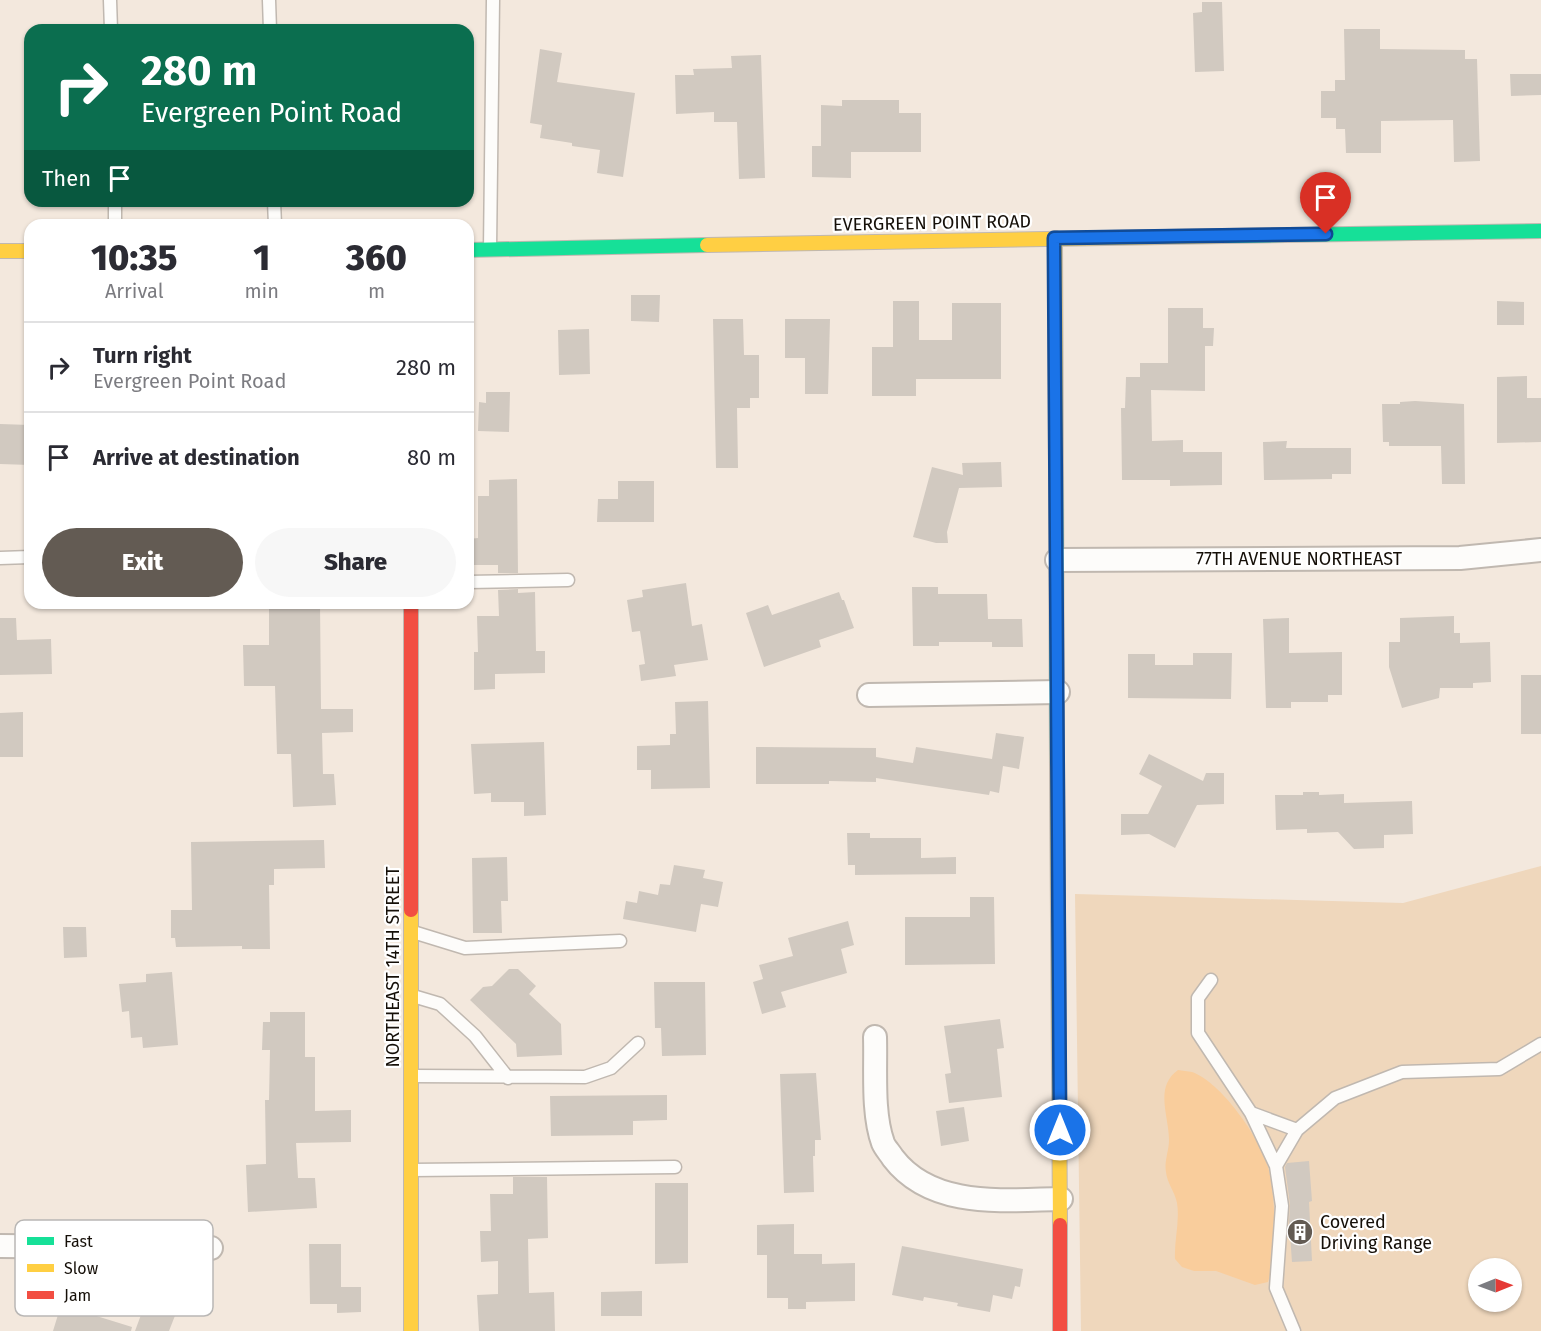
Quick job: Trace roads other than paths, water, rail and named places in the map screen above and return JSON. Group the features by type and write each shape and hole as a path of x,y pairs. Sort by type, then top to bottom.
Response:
{"street":[{"name":"EVERGREEN POINT ROAD","path":"474,250 1541,231"},
{"path":"1054,238 1060,1331"},
{"path":"0,251 24,251"},
{"name":"77TH AVENUE NORTHEAST","path":"1057,560 1449,558 1541,550"},
{"name":"NORTHEAST 14TH STREET","path":"411,609 411,1331"},
{"path":"869,695 1058,692"},
{"path":"875,1037 877,1118 883,1144 901,1168 922,1184 950,1195 975,1199 1060,1199"},
{"path":"0,1246 15,1246"}],"lane":[{"path":"110,0 111,24"},
{"path":"269,0 270,24"},
{"path":"490,250 493,0"},
{"path":"0,558 24,557"},
{"path":"474,582 568,580"},
{"path":"411,932 465,948 620,941"},
{"path":"1211,980 1198,998 1198,1033 1251,1113 1276,1166 1282,1206 1276,1288 1294,1331"},
{"path":"411,995 440,1004 475,1036 508,1078"},
{"path":"411,1076 585,1077 611,1068 638,1043"},
{"path":"1276,1166 1297,1130 1335,1098 1402,1072 1499,1069 1541,1044"},
{"path":"1251,1113 1297,1130"},
{"path":"412,1170 675,1167"}],"place":[{"name":"Covered Driving Range","path":"1300,1232"}]}
